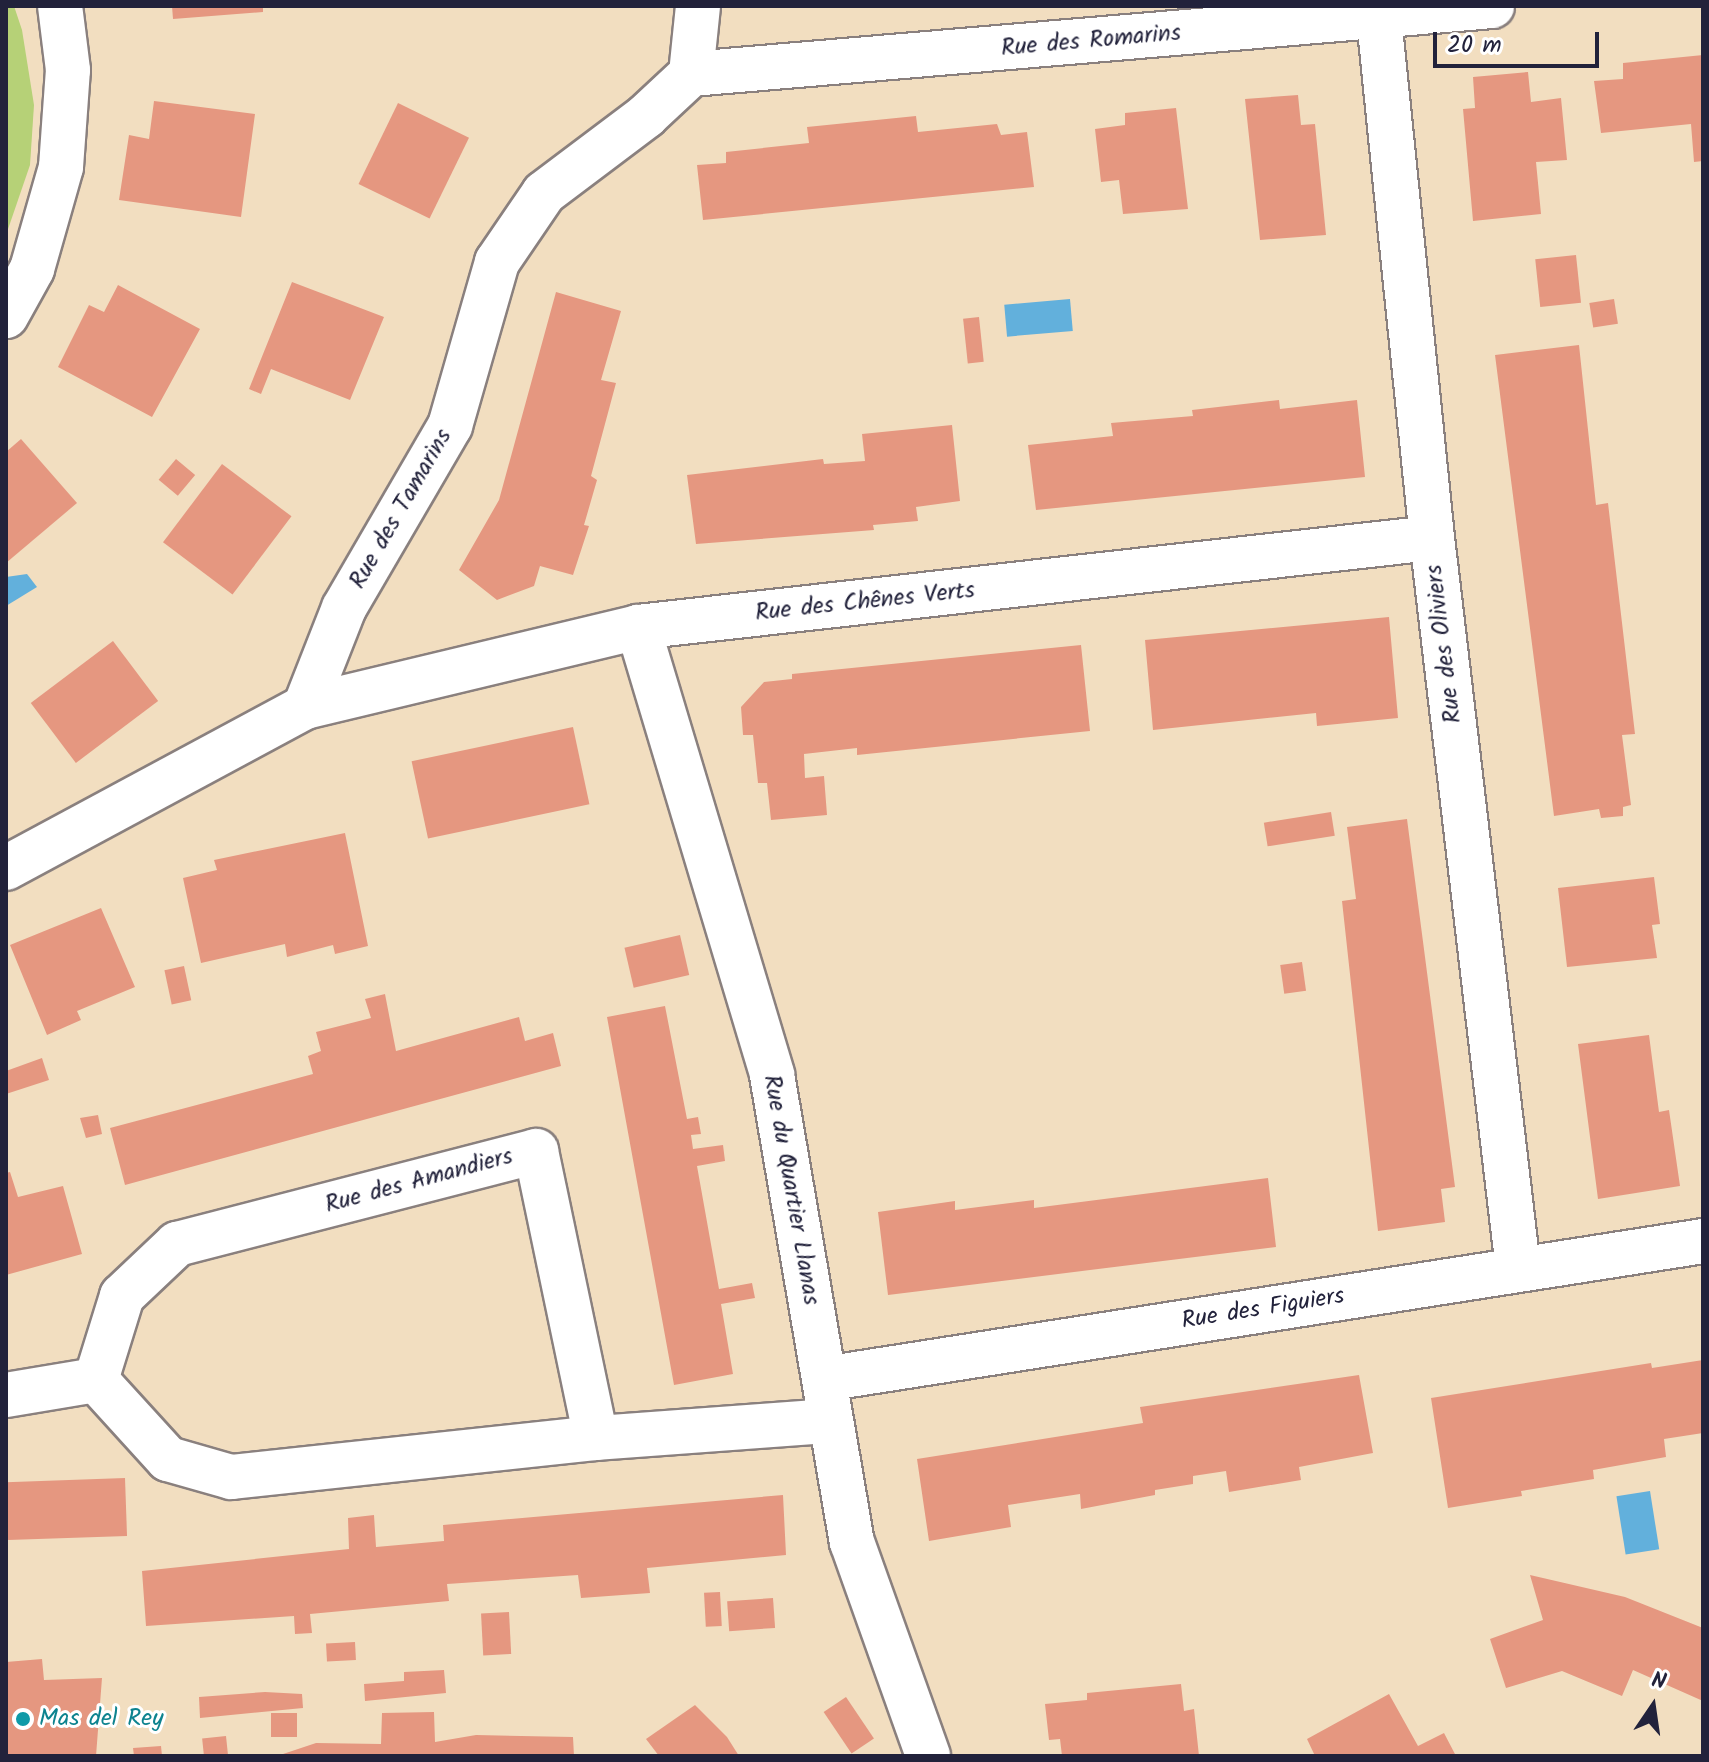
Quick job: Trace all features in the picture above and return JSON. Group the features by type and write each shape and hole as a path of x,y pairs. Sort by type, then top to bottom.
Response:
{"street":[{"path":"6,316 32,269 61,167 68,70 60,6"},
{"path":"691,74 698,6"},
{"name":"Rue des Romarins","path":"691,74 1379,19 1492,6"},
{"name":"Rue des Oliviers","path":"1379,19 1432,538 1518,1268"},
{"name":"Rue des Tamarins","path":"305,707 344,608 450,426 497,262 544,193 646,116 691,74"},
{"name":"Rue des Chênes Verts","path":"305,707 638,627 1432,538"},
{"name":"Rue du Quartier Llanas","path":"638,627 772,1075 852,1542 928,1756"},
{"path":"6,868 305,707"},
{"name":"Rue des Amandiers","path":"96,1380 122,1296 177,1244 536,1151 596,1438"},
{"name":"Rue des Figuiers","path":"826,1400 1518,1268 1703,1241"},
{"path":"6,1395 96,1380 168,1459 231,1477 596,1438 826,1400"}],"green space":[{"path":"6,6 14,6 22,30 34,105 30,165 6,235"}],"water":[{"path":"1070,299 1073,331 1007,337 1004,305"},
{"path":"27,574 37,587 6,606 6,577"},
{"path":"1650,1491 1659,1549 1626,1555 1616,1496"}],"building":[{"path":"172,6 263,6 263,12 173,19"},
{"path":"1703,55 1703,161 1694,162 1691,124 1601,133 1594,81 1623,79 1623,63"},
{"path":"1528,72 1531,102 1561,98 1567,160 1536,162 1541,214 1473,221 1463,109 1475,108 1473,77"},
{"path":"1298,95 1301,125 1315,124 1326,235 1260,240 1245,99"},
{"path":"154,101 255,114 241,217 119,200 129,135 149,139"},
{"path":"398,103 469,138 430,219 359,184"},
{"path":"1176,108 1188,209 1123,214 1119,180 1101,182 1095,129 1125,125 1125,113"},
{"path":"916,116 918,132 997,124 1001,135 1027,132 1034,187 703,220 697,165 726,163 726,152 809,143 807,127"},
{"path":"1576,255 1581,303 1540,307 1535,259"},
{"path":"292,282 384,317 350,400 271,369 261,394 249,389"},
{"path":"118,285 200,329 152,417 58,367 89,305 104,312"},
{"path":"556,292 621,311 601,380 616,383 591,476 597,480 584,525 589,526 573,575 540,566 534,586 497,600 459,570 499,500"},
{"path":"1614,299 1618,324 1593,328 1589,303"},
{"path":"979,317 984,362 968,363 963,319"},
{"path":"1579,345 1596,505 1608,503 1635,734 1622,735 1631,805 1623,807 1623,816 1601,818 1599,809 1554,816 1495,355"},
{"path":"1279,400 1280,409 1357,400 1365,477 1036,510 1028,445 1113,436 1111,423 1193,416 1192,410"},
{"path":"952,425 960,501 916,507 918,521 873,525 874,530 696,544 687,475 823,459 824,464 865,461 862,434"},
{"path":"21,439 77,503 6,563 6,452"},
{"path":"176,459 195,475 178,496 159,480"},
{"path":"222,464 291,516 233,595 163,542"},
{"path":"1389,617 1398,718 1317,726 1316,713 1153,730 1145,640"},
{"path":"113,641 158,701 76,763 31,703"},
{"path":"1081,645 1090,731 857,755 857,748 804,754 805,778 824,776 827,815 771,820 767,783 758,783 753,735 743,735 741,707 764,682 792,679 792,674"},
{"path":"573,727 589,804 428,839 412,761"},
{"path":"1331,812 1335,836 1268,846 1264,823"},
{"path":"1407,819 1455,1187 1441,1189 1445,1222 1378,1231 1342,901 1356,899 1347,827"},
{"path":"345,833 368,946 335,954 333,945 287,957 285,944 201,963 183,878 217,870 214,860"},
{"path":"1654,877 1660,924 1652,925 1657,958 1567,967 1558,888"},
{"path":"101,908 135,987 77,1011 81,1020 47,1035 10,945"},
{"path":"680,935 689,975 634,988 624,948"},
{"path":"1302,962 1306,991 1284,994 1280,965"},
{"path":"184,966 191,1000 172,1004 164,970"},
{"path":"385,994 396,1051 519,1017 525,1041 553,1033 561,1066 125,1185 110,1128 313,1074 308,1056 321,1051 316,1032 371,1018 365,999"},
{"path":"665,1006 687,1119 698,1117 701,1134 691,1135 693,1149 723,1145 725,1161 697,1166 719,1289 752,1283 755,1298 721,1304 733,1374 674,1385 607,1017"},
{"path":"1649,1035 1659,1112 1669,1110 1680,1186 1598,1199 1578,1044"},
{"path":"42,1058 49,1080 6,1094 6,1071"},
{"path":"98,1115 102,1134 86,1138 80,1118"},
{"path":"10,1172 18,1197 63,1186 82,1254 6,1275 6,1173"},
{"path":"1268,1178 1276,1247 888,1295 878,1212 955,1201 955,1210 1034,1200 1034,1208"},
{"path":"1703,1360 1703,1433 1664,1439 1666,1457 1593,1470 1594,1479 1521,1491 1522,1496 1448,1508 1431,1398 1651,1363 1652,1368"},
{"path":"1359,1375 1373,1453 1299,1467 1301,1480 1229,1492 1226,1471 1193,1476 1193,1484 1155,1490 1155,1495 1081,1509 1080,1494 1008,1505 1011,1527 929,1541 917,1459 1143,1423 1140,1407"},
{"path":"125,1478 127,1536 8,1540 6,1482"},
{"path":"783,1495 786,1555 647,1568 650,1593 581,1598 578,1575 447,1584 449,1601 310,1614 312,1633 295,1634 294,1616 146,1626 142,1571 349,1549 348,1518 374,1515 376,1547 444,1541 443,1525"},
{"path":"1530,1575 1625,1597 1703,1628 1703,1701 1633,1670 1622,1696 1562,1671 1506,1688 1490,1639 1543,1620"},
{"path":"720,1592 722,1626 706,1627 704,1593"},
{"path":"773,1598 775,1628 729,1631 727,1601"},
{"path":"509,1612 511,1654 483,1655 481,1613"},
{"path":"355,1642 356,1660 327,1661 326,1644"},
{"path":"42,1659 44,1680 102,1678 96,1756 6,1756 6,1662"},
{"path":"444,1670 446,1693 365,1701 364,1684 404,1681 404,1672"},
{"path":"1181,1684 1184,1711 1194,1709 1199,1756 1062,1756 1060,1739 1049,1740 1045,1704 1087,1700 1087,1693"},
{"path":"265,1692 302,1694 303,1708 200,1718 199,1697"},
{"path":"1389,1694 1418,1746 1444,1733 1456,1756 1315,1756 1307,1739"},
{"path":"846,1697 874,1738 852,1754 824,1712"},
{"path":"695,1705 727,1737 739,1756 659,1756 646,1739"},
{"path":"434,1712 435,1742 476,1735 573,1737 574,1756 277,1756 316,1743 381,1744 382,1713"},
{"path":"271,1713 297,1713 297,1737 271,1737"},
{"path":"226,1736 228,1756 204,1756 202,1739"},
{"path":"161,1746 162,1756 134,1756 133,1748"}],"place":[{"name":"Mas del Rey","path":"23,1719"}]}
